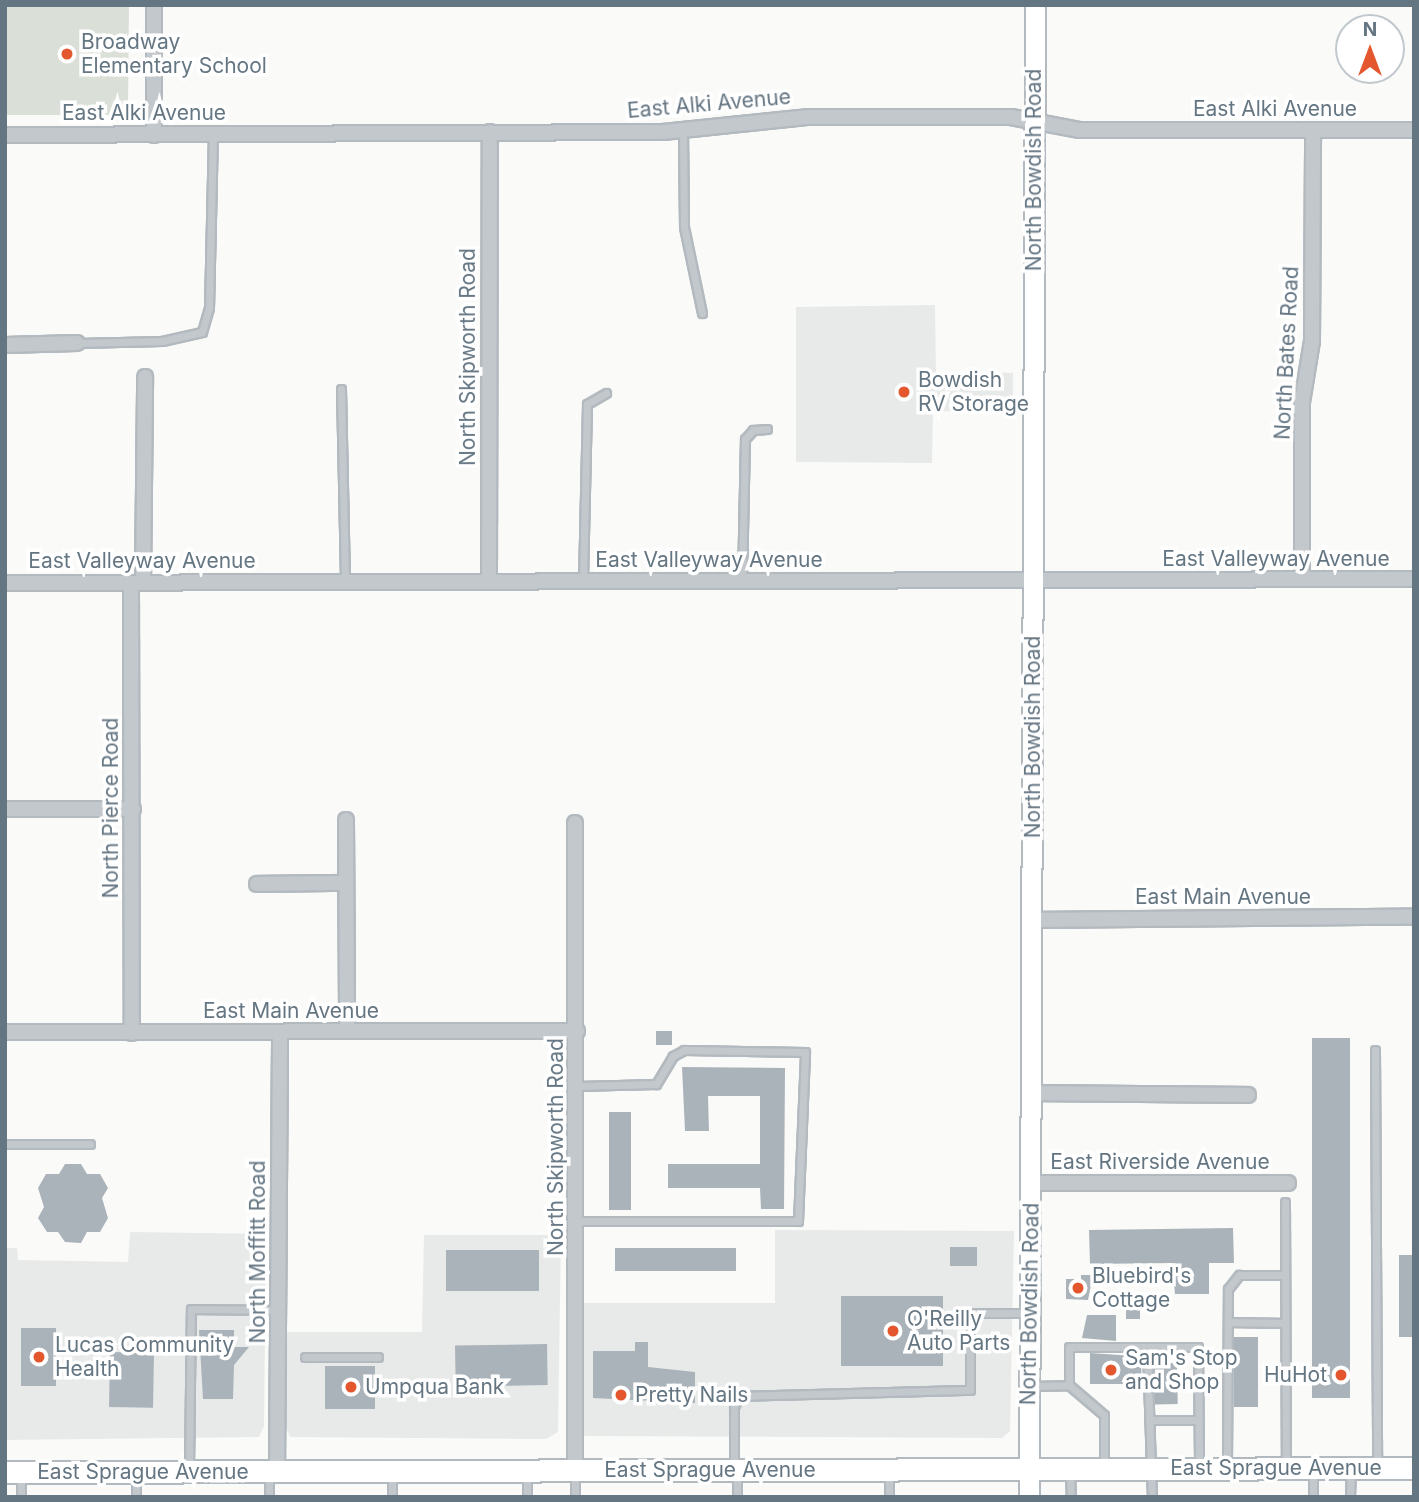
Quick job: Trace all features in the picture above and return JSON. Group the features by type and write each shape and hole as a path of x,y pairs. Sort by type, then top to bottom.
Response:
{"main road":[{"name":"East Sprague Avenue","path":"13,1472 1414,1468"}],"street":[{"path":"153,135 154,5"},
{"name":"North Bowdish Road","path":"1029,1497 1035,5"},
{"name":"East Alki Avenue","path":"5,135 683,131 809,117 1034,121 1079,131 1414,130"},
{"name":"North Bates Road","path":"1302,579 1302,402 1311,341 1313,130"},
{"name":"North Skipworth Road","path":"489,581 490,132"},
{"path":"5,345 77,344"},
{"name":"North Pierce Road","path":"132,1033 137,583 145,377"},
{"name":"East Valleyway Avenue","path":"5,583 1414,579"},
{"path":"5,809 133,809"},
{"path":"346,820 346,1031"},
{"name":"North Skipworth Road","path":"575,823 575,1471"},
{"path":"257,884 345,883"},
{"name":"East Main Avenue","path":"1033,920 1414,917"},
{"name":"East Main Avenue","path":"5,1032 577,1031"},
{"name":"North Moffitt Road","path":"273,1472 278,1310 280,1032"},
{"path":"1032,1093 1248,1095"},
{"name":"East Riverside Avenue","path":"1031,1183 1288,1183"}],"lane":[{"path":"683,131 684,227 692,288 702,313"},
{"path":"77,344 162,341 202,332 209,308 213,134"},
{"path":"341,390 345,582"},
{"path":"583,581 587,404 606,393"},
{"path":"742,581 745,439 753,430 767,429"},
{"path":"1375,1050 1377,1468"},
{"path":"576,1221 798,1221 806,1052 684,1051 673,1056 656,1084 577,1086"},
{"path":"5,1144 90,1143"},
{"path":"1285,1202 1286,1468"},
{"path":"1227,1468 1228,1322 1231,1280 1285,1275"},
{"path":"189,1472 191,1309 278,1310"},
{"path":"737,1497 734,1407 739,1396 970,1390 970,1313 1030,1313"},
{"path":"1228,1322 1285,1323"},
{"path":"1069,1385 1069,1347 1198,1347 1199,1468"},
{"path":"1147,1348 1146,1413 1152,1420 1152,1497"},
{"path":"305,1357 378,1357"},
{"path":"1029,1386 1069,1385 1104,1415 1104,1469"},
{"path":"1152,1420 1198,1420"},
{"path":"1313,1468 1313,1497"},
{"path":"1350,1497 1351,1468"},
{"path":"1070,1469 1071,1497"},
{"path":"889,1470 889,1497"},
{"path":"527,1471 527,1497"},
{"path":"575,1471 575,1497"},
{"path":"13,1472 21,1497"},
{"path":"136,1472 136,1497"},
{"path":"269,1497 273,1472"},
{"path":"392,1472 392,1497"}],"shaded area":[{"name":"Broadway Elementary School","path":"5,5 129,5 128,103 116,115 5,115"},
{"name":"Bowdish RV Storage","path":"935,305 936,372 1013,373 1013,412 933,411 932,463 796,462 796,307"},
{"path":"775,1230 1014,1231 1010,1431 1002,1438 584,1436 581,1303 775,1303"},
{"path":"130,1232 266,1234 264,1426 259,1437 5,1440 5,1248 17,1248 18,1260 128,1262"},
{"path":"424,1235 561,1235 558,1432 546,1439 290,1437 285,1425 284,1332 422,1332"}],"building":[{"path":"656,1031 672,1031 672,1045 656,1045"},
{"path":"1312,1038 1350,1038 1350,1398 1312,1398"},
{"path":"682,1067 785,1068 784,1209 761,1209 760,1188 668,1188 668,1164 760,1164 760,1096 708,1096 709,1131 685,1131"},
{"path":"609,1112 631,1112 631,1210 609,1210"},
{"path":"65,1164 81,1164 87,1174 100,1174 108,1188 102,1198 108,1218 100,1232 87,1232 81,1243 65,1242 58,1232 47,1232 38,1218 44,1207 38,1188 46,1174 59,1174"},
{"path":"1233,1228 1234,1263 1209,1263 1209,1294 1175,1294 1172,1263 1090,1264 1089,1230"},
{"path":"950,1247 977,1247 977,1266 950,1266"},
{"path":"615,1248 736,1248 736,1271 615,1271"},
{"path":"446,1250 539,1250 539,1291 446,1291"},
{"path":"1399,1255 1414,1255 1414,1337 1399,1337"},
{"name":"Bluebird's Cottage","path":"1081,1275 1093,1275 1088,1300 1066,1299 1066,1279 1081,1279"},
{"name":"O'Reilly Auto Parts","path":"841,1296 943,1296 943,1366 841,1366"},
{"path":"1126,1296 1140,1296 1140,1319 1126,1319"},
{"path":"1087,1315 1116,1315 1116,1341 1082,1338"},
{"name":"Lucas Community Health","path":"21,1328 56,1328 56,1386 21,1386"},
{"path":"199,1330 234,1330 234,1347 249,1347 234,1365 233,1399 203,1399"},
{"path":"1234,1337 1258,1337 1258,1407 1234,1407"},
{"path":"635,1342 648,1342 648,1367 695,1372 695,1403 593,1398 593,1351 635,1351"},
{"path":"547,1344 548,1385 456,1387 455,1346"},
{"path":"110,1352 154,1353 153,1408 109,1407"},
{"name":"Sam's Stop and Shop","path":"1090,1353 1133,1356 1133,1364 1141,1364 1142,1384 1090,1384"},
{"path":"1154,1363 1177,1363 1178,1404 1155,1404"},
{"name":"Umpqua Bank","path":"325,1366 375,1366 375,1409 325,1409"}],"place":[{"name":"Broadway Elementary School","path":"67,54"},
{"name":"Bowdish RV Storage","path":"904,392"},
{"name":"Bluebird's Cottage","path":"1078,1288"},
{"name":"O'Reilly Auto Parts","path":"893,1331"},
{"name":"Lucas Community Health","path":"39,1357"},
{"name":"Sam's Stop and Shop","path":"1111,1370"},
{"name":"HuHot","path":"1341,1375"},
{"name":"Umpqua Bank","path":"351,1387"},
{"name":"Pretty Nails","path":"621,1395"}]}
